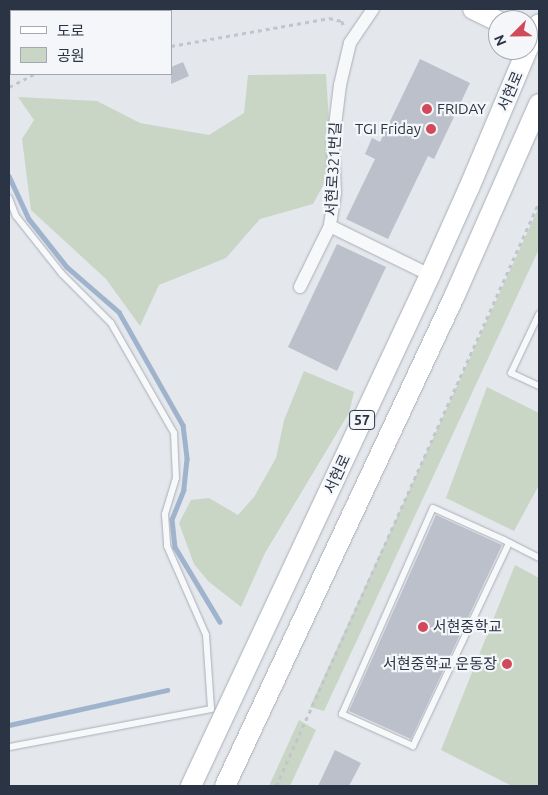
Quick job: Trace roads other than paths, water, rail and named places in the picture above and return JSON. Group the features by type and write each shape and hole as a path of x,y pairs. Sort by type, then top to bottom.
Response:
{"main road":[{"path":"475,9 488,16"},
{"name":"서현로","path":"191,786 430,275 523,60"},
{"name":"서현로","path":"225,786 462,279 539,104"}],"street":[{"name":"서현로321번길","path":"372,9 350,43 340,84 333,142 334,193 330,226 430,275"},
{"path":"300,287 330,226"}],"lane":[{"path":"9,198 16,216 62,274 111,323 174,432 176,478 165,514 167,546 206,635 211,709 9,747"},
{"path":"539,314 511,373 539,386"},
{"path":"509,543 413,746 342,714 433,508 509,543 539,558"}],"waterway":[{"path":"9,176 29,219 67,267 119,312 183,425 187,459 184,490 172,519 175,547 220,622"},
{"path":"9,725 167,690"}],"place":[{"name":"FRIDAY","path":"427,109"},
{"name":"TGI Friday","path":"431,129"},
{"name":"서현중학교","path":"423,627"},
{"name":"서현중학교 운동장","path":"507,664"}]}
